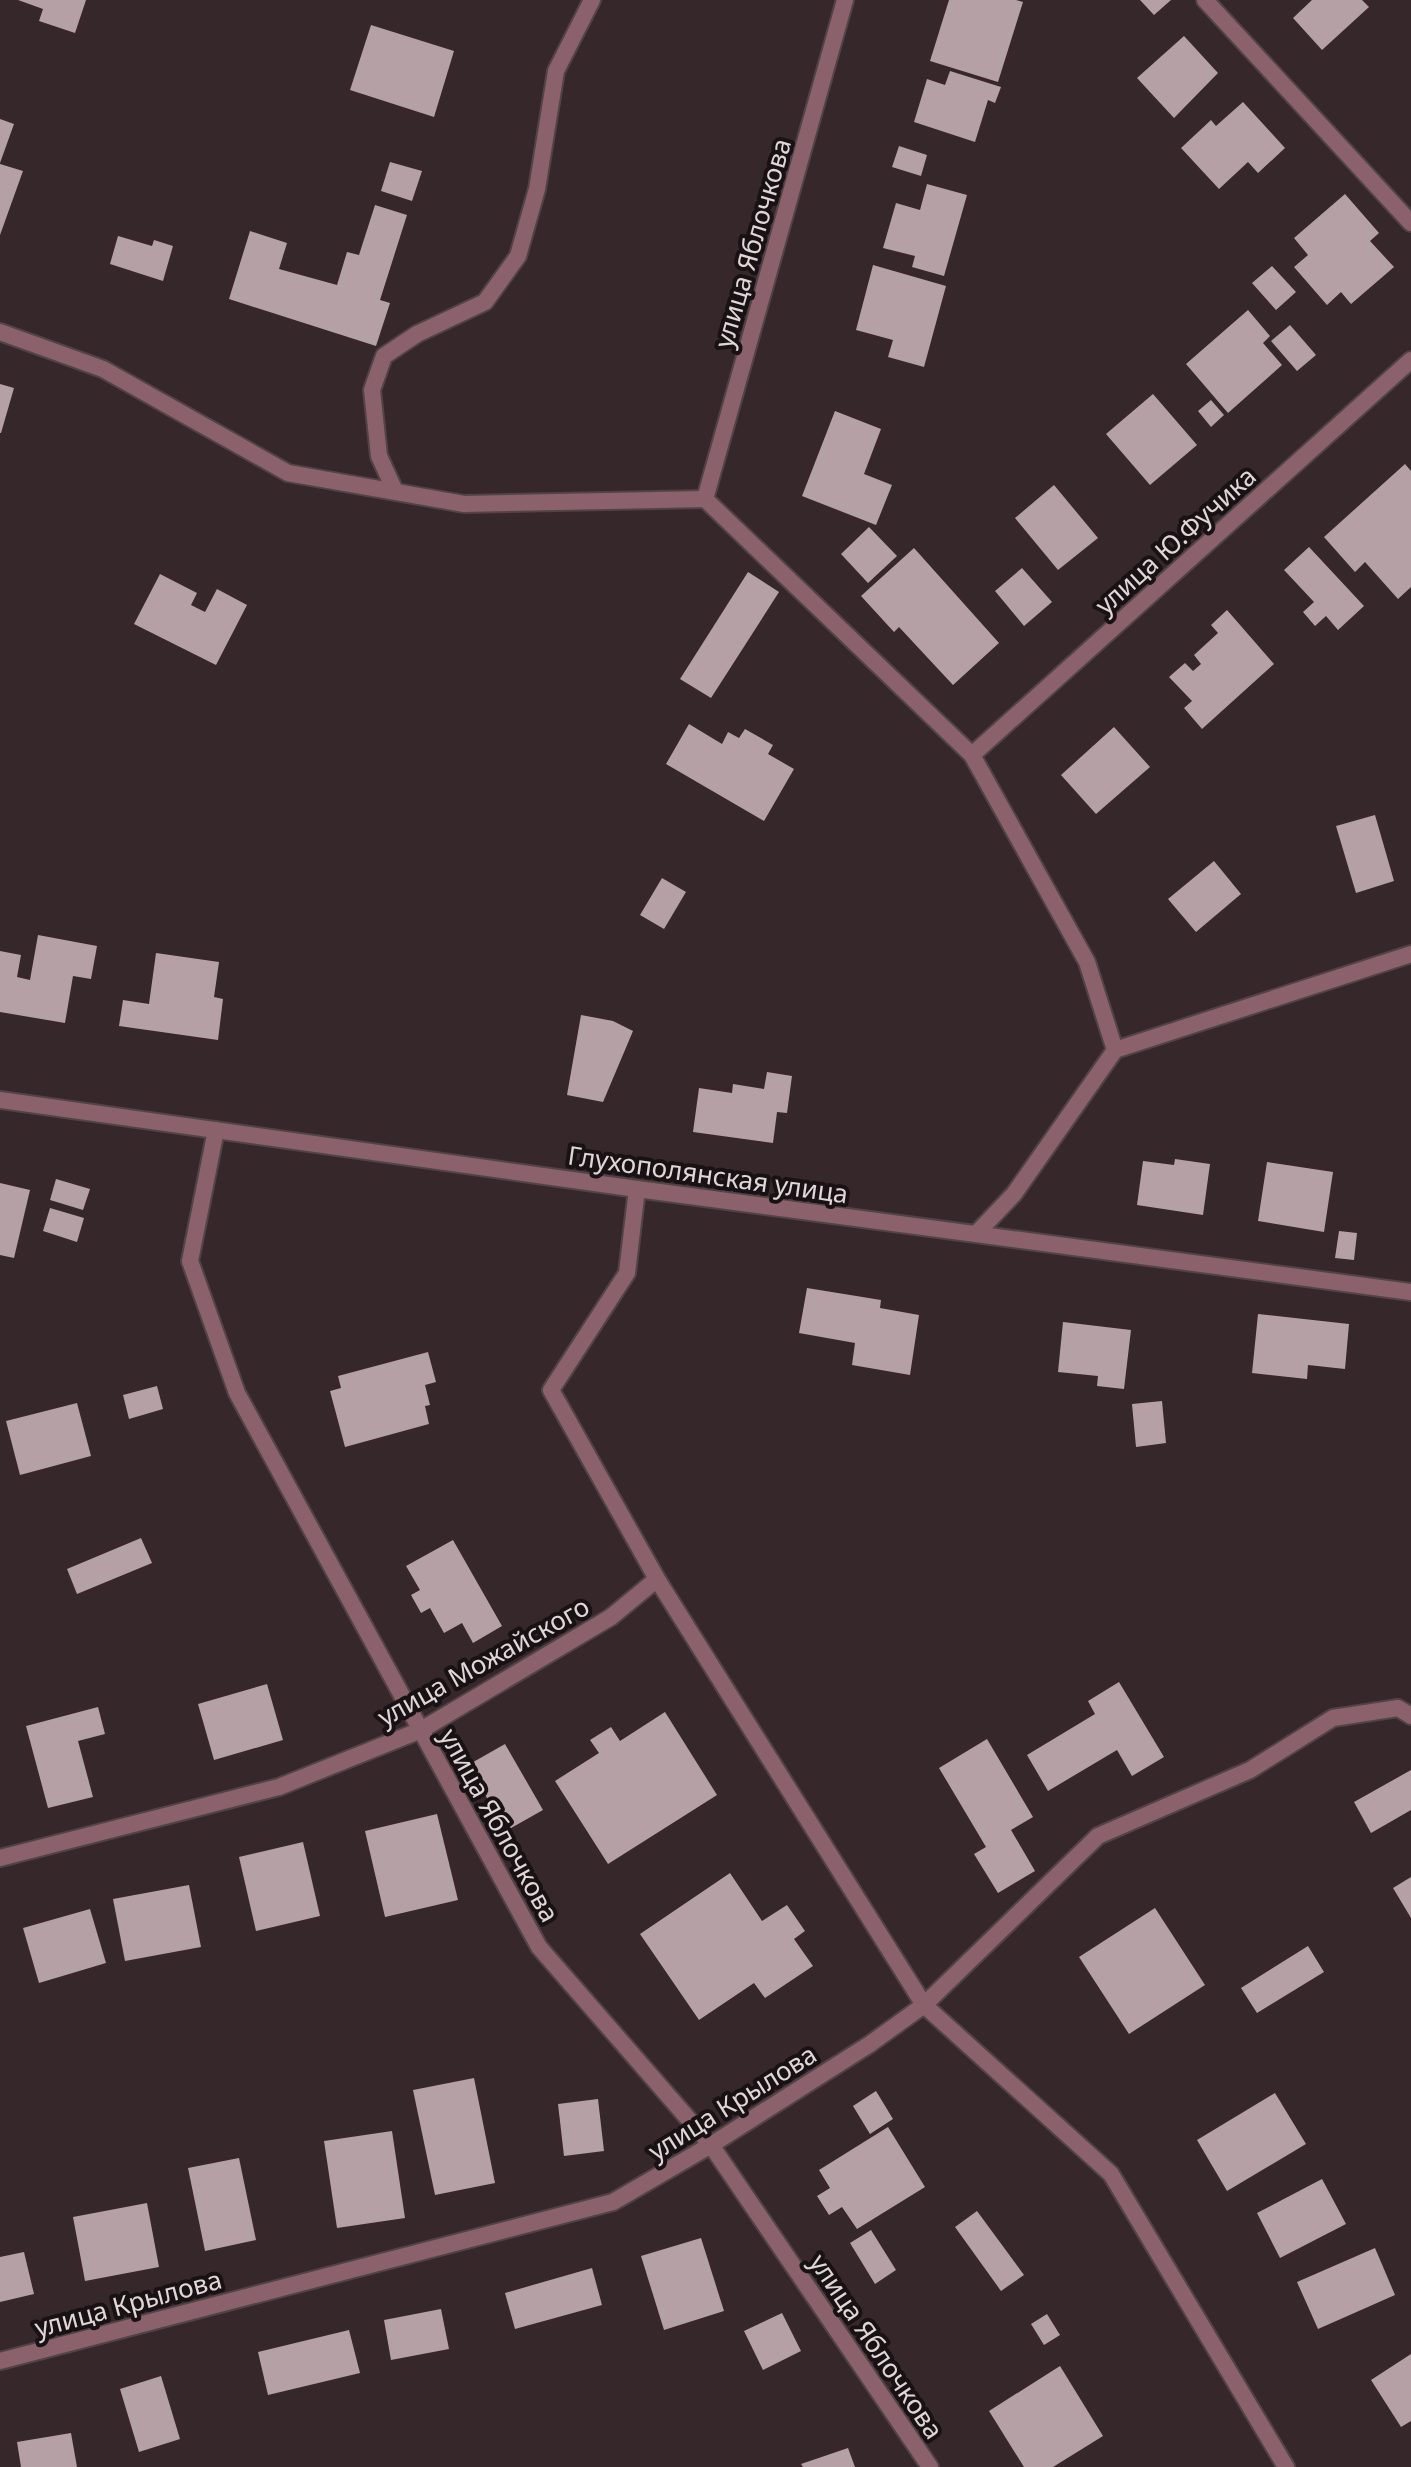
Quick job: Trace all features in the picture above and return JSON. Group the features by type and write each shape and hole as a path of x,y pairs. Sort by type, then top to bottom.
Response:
{"street":[{"path":"395,491 379,456 372,390 384,356 417,334 485,302 518,256 537,189 556,71 592,0"},
{"name":"улица Яблочкова","path":"705,499 845,0"},
{"path":"1205,0 1411,223"},
{"path":"0,332 103,369 288,473 464,504 705,499 972,755 1087,962 1115,1050"},
{"name":"улица Ю.Фучика","path":"972,755 1411,360"},
{"path":"976,1234 1014,1194 1115,1050 1411,954"},
{"name":"Глухополянская улица","path":"0,1100 1411,1292"},
{"name":"улица Яблочкова","path":"216,1130 190,1261 237,1393 539,1947 711,2145 930,2467"},
{"path":"637,1189 627,1273 551,1390 657,1579 924,2005 1111,2174 1286,2467"},
{"name":"улица Можайского","path":"0,1858 279,1787 421,1730 611,1617 657,1579"},
{"name":"улица Крылова","path":"0,2361 613,2202 711,2145 870,2044 924,2005 1098,1836 1250,1770 1333,1718 1404,1712"}],"building":[{"path":"18,0 86,0 75,33 39,21 43,9"},
{"path":"949,0 1023,2 998,82 930,61"},
{"path":"1140,0 1171,0 1154,15"},
{"path":"1312,0 1362,0 1369,7 1322,50 1293,18"},
{"path":"371,25 454,51 434,117 350,90"},
{"path":"1184,36 1218,73 1174,118 1137,78"},
{"path":"950,71 1001,87 995,103 988,100 975,142 914,122 927,79 945,85"},
{"path":"1243,102 1285,148 1258,173 1248,162 1219,189 1181,148 1211,120 1216,126"},
{"path":"0,119 14,124 0,163"},
{"path":"899,146 927,155 921,176 892,167"},
{"path":"390,162 422,171 412,201 381,191"},
{"path":"0,164 23,171 0,235"},
{"path":"927,184 967,195 944,276 912,267 915,256 883,248 896,203 920,210"},
{"path":"1345,194 1379,233 1370,241 1394,267 1351,304 1341,292 1327,305 1294,267 1308,255 1294,238"},
{"path":"375,205 407,215 380,300 390,303 376,346 229,299 250,231 287,243 279,269 337,285 347,252 359,255"},
{"path":"118,236 152,246 154,240 173,246 163,281 110,264"},
{"path":"873,265 946,286 924,367 888,357 893,340 856,330"},
{"path":"1272,266 1296,292 1276,310 1252,283"},
{"path":"1248,310 1270,336 1263,343 1282,365 1228,413 1186,364"},
{"path":"1290,325 1316,355 1297,371 1271,341"},
{"path":"0,384 14,388 1,433 0,433"},
{"path":"1153,394 1197,445 1150,485 1106,434"},
{"path":"1211,400 1224,415 1211,427 1198,411"},
{"path":"835,411 881,429 864,474 892,485 876,525 802,496"},
{"path":"1405,464 1411,471 1411,587 1398,599 1365,562 1355,572 1324,537"},
{"path":"1054,485 1098,538 1058,570 1015,518"},
{"path":"869,527 897,556 868,583 841,554"},
{"path":"1309,547 1364,606 1338,630 1326,616 1315,626 1303,612 1314,602 1284,570"},
{"path":"914,548 999,643 953,685 899,627 894,632 861,596"},
{"path":"1022,568 1052,602 1024,626 995,591"},
{"path":"748,572 779,592 711,698 680,679"},
{"path":"160,574 197,593 191,605 205,612 217,589 247,605 216,665 134,624"},
{"path":"1227,610 1274,664 1202,729 1184,708 1192,701 1169,677 1185,663 1193,671 1201,664 1194,655 1218,633 1211,625"},
{"path":"689,724 722,744 728,732 739,738 745,729 773,745 768,754 794,769 764,821 666,764"},
{"path":"1114,727 1150,767 1096,814 1061,775"},
{"path":"1375,815 1394,881 1356,893 1336,826"},
{"path":"1214,861 1241,894 1196,932 1168,899"},
{"path":"662,878 686,892 664,929 640,915"},
{"path":"38,935 97,946 91,979 73,976 65,1023 0,1012 0,951 21,955 17,977 30,980"},
{"path":"156,953 219,962 214,997 223,999 218,1040 119,1026 123,1000 149,1004"},
{"path":"581,1015 613,1021 633,1031 603,1102 567,1095"},
{"path":"767,1072 792,1076 787,1113 777,1112 773,1143 693,1132 699,1088 732,1093 733,1084 764,1089"},
{"path":"1175,1159 1210,1164 1203,1215 1137,1205 1143,1161 1174,1165"},
{"path":"1267,1162 1333,1172 1324,1232 1258,1221"},
{"path":"56,1179 90,1189 83,1210 50,1200"},
{"path":"0,1183 30,1190 14,1258 0,1255"},
{"path":"50,1208 84,1218 77,1242 43,1231"},
{"path":"1339,1231 1357,1233 1354,1260 1335,1258"},
{"path":"807,1288 881,1300 880,1308 919,1315 910,1375 852,1365 855,1343 799,1333"},
{"path":"1258,1314 1349,1324 1345,1369 1308,1365 1307,1379 1252,1373"},
{"path":"1063,1322 1131,1330 1124,1389 1097,1386 1098,1376 1058,1372"},
{"path":"428,1352 436,1382 425,1385 430,1405 425,1406 429,1424 345,1447 330,1391 341,1388 338,1376"},
{"path":"157,1386 163,1409 129,1419 123,1395"},
{"path":"1162,1401 1166,1443 1136,1447 1132,1404"},
{"path":"77,1403 91,1456 20,1475 6,1421"},
{"path":"141,1538 152,1563 77,1594 67,1569"},
{"path":"453,1540 502,1626 473,1643 462,1623 444,1633 430,1608 421,1613 411,1595 420,1590 406,1566"},
{"path":"1119,1682 1164,1757 1132,1776 1117,1750 1048,1791 1027,1755 1095,1714 1088,1701"},
{"path":"267,1684 283,1740 214,1760 198,1704"},
{"path":"98,1707 105,1734 78,1741 93,1797 48,1808 26,1726"},
{"path":"665,1712 717,1795 608,1864 555,1781 599,1753 590,1740 611,1727 620,1741"},
{"path":"987,1739 1033,1817 1011,1830 1035,1871 998,1893 974,1854 986,1847 939,1768"},
{"path":"505,1744 543,1810 506,1831 468,1765"},
{"path":"1411,1770 1411,1810 1371,1833 1354,1802"},
{"path":"437,1814 458,1900 385,1917 365,1831"},
{"path":"303,1842 320,1916 256,1931 239,1857"},
{"path":"730,1873 762,1921 787,1905 805,1931 794,1939 813,1966 765,1998 754,1983 699,2020 640,1934"},
{"path":"1411,1877 1411,1918 1393,1888"},
{"path":"189,1885 201,1947 125,1961 113,1899"},
{"path":"1155,1908 1205,1985 1129,2034 1079,1957"},
{"path":"90,1909 106,1963 39,1983 23,1928"},
{"path":"1308,1946 1324,1972 1257,2013 1241,1988"},
{"path":"474,2078 495,2183 435,2195 413,2090"},
{"path":"876,2091 893,2119 870,2134 853,2106"},
{"path":"1275,2093 1306,2144 1227,2191 1197,2140"},
{"path":"598,2099 604,2151 564,2156 558,2104"},
{"path":"888,2127 925,2187 857,2229 842,2207 829,2215 817,2196 830,2188 819,2170"},
{"path":"392,2131 405,2218 337,2228 324,2141"},
{"path":"239,2158 256,2240 205,2251 188,2168"},
{"path":"1322,2179 1346,2224 1280,2258 1257,2213"},
{"path":"147,2203 159,2267 85,2281 73,2217"},
{"path":"977,2211 1024,2275 1001,2291 955,2227"},
{"path":"871,2230 896,2270 875,2284 850,2243"},
{"path":"701,2238 724,2311 664,2330 641,2256"},
{"path":"1375,2248 1395,2295 1318,2329 1297,2282"},
{"path":"24,2252 34,2294 0,2302 0,2257"},
{"path":"592,2268 602,2305 515,2329 505,2293"},
{"path":"441,2309 449,2349 391,2360 384,2320"},
{"path":"782,2313 801,2351 763,2370 744,2331"},
{"path":"1047,2314 1060,2335 1044,2345 1031,2324"},
{"path":"349,2330 360,2373 268,2395 258,2352"},
{"path":"1411,2354 1411,2421 1401,2427 1371,2380"},
{"path":"1060,2366 1103,2436 1053,2467 1024,2467 989,2411"},
{"path":"161,2376 180,2439 139,2452 120,2389"},
{"path":"71,2433 77,2467 21,2467 17,2442"},
{"path":"848,2448 855,2467 803,2467 801,2464"}]}
